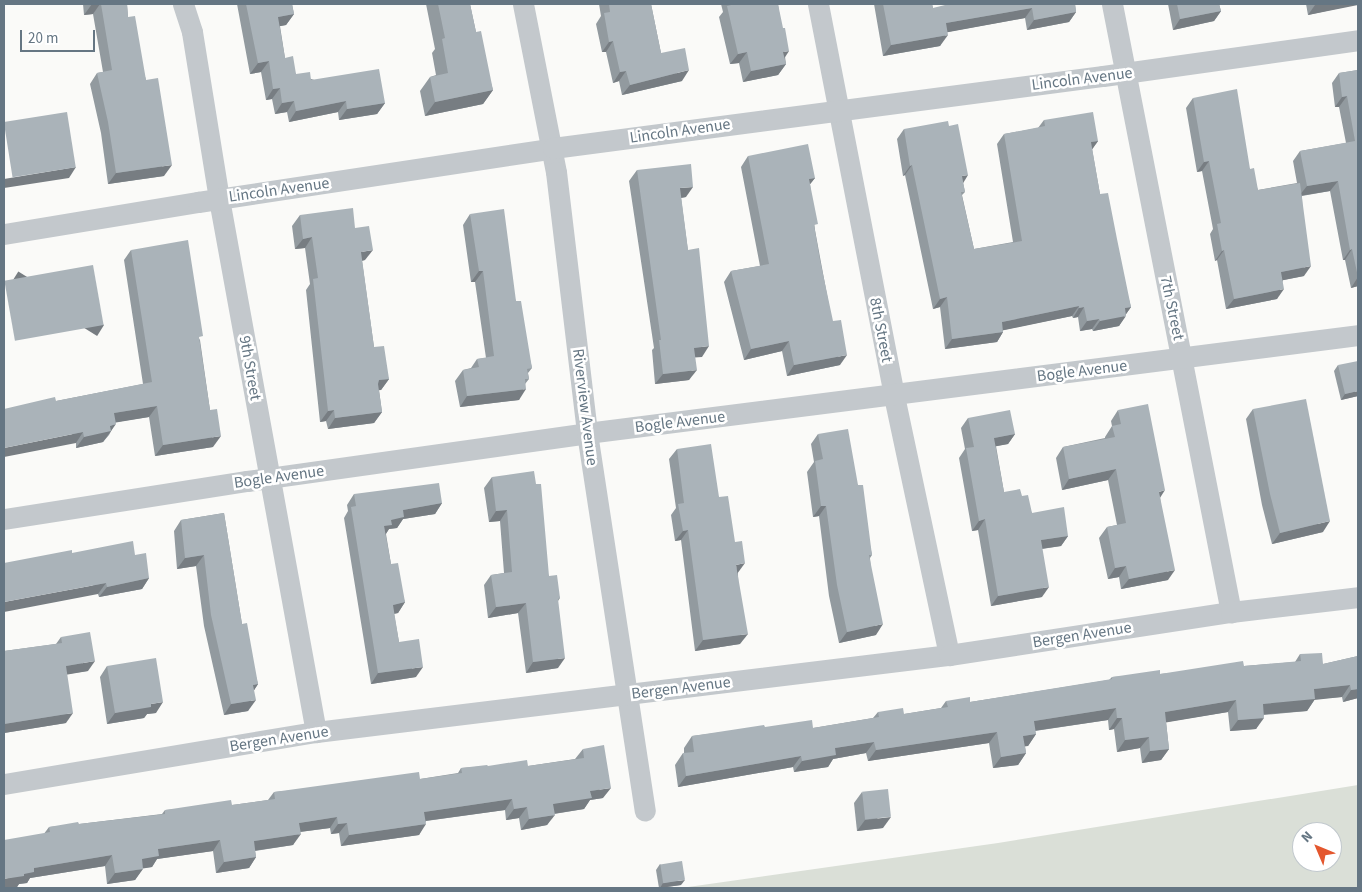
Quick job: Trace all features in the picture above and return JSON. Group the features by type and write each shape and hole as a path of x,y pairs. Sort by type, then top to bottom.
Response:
{"street":[{"name":"9th Street","path":"183,4 192,32 219,199 316,732"},
{"name":"Riverview Avenue","path":"523,4 553,148 588,433 645,811"},
{"name":"8th Street","path":"818,4 894,396 949,654"},
{"name":"7th Street","path":"1112,4 1231,612"},
{"name":"Lincoln Avenue","path":"4,234 553,148 1124,73 1358,40"},
{"name":"Bogle Avenue","path":"4,519 270,478 588,433 894,396 1358,335"},
{"name":"Bergen Avenue","path":"4,784 316,732 949,654 1231,612 1358,597"}],"shaded area":[{"path":"1358,785 1358,888 681,888 998,843"}],"building":[{"path":"101,4 127,4 128,17 135,16 146,80 158,78 172,165 116,173 108,122 97,73 112,70"},
{"path":"246,4 292,4 294,14 278,17 285,58 293,56 296,74 310,72 311,80 379,69 385,103 347,109 346,101 296,111 294,101 282,103 280,88 273,89 269,61 258,63"},
{"path":"438,4 470,4 476,32 481,31 493,90 435,102 430,77 448,73 442,39 445,38"},
{"path":"609,4 651,4 661,53 685,48 689,70 630,85 626,71 620,72 613,41 609,42 604,13 610,12"},
{"path":"731,4 778,4 789,51 783,52 786,64 751,71 747,52 738,54 727,6"},
{"path":"883,4 932,4 933,8 949,4 1075,4 1076,12 1034,20 1032,8 946,23 948,35 891,45"},
{"path":"1177,4 1219,4 1221,11 1180,19"},
{"path":"1358,70 1358,277 1352,249 1350,250 1338,181 1307,186 1300,151 1355,141 1347,96 1342,97 1339,73"},
{"path":"1237,89 1250,169 1254,168 1258,190 1300,183 1311,266 1281,272 1284,289 1234,299 1217,224 1221,223 1209,161 1204,162 1193,98"},
{"path":"67,112 76,167 13,177 4,122"},
{"path":"1093,112 1098,141 1091,142 1100,194 1108,193 1131,307 1125,308 1126,316 1100,321 1099,319 1087,321 1084,307 1079,308 1079,306 1002,322 1003,332 952,339 947,297 940,299 912,165 910,166 904,129 948,121 949,126 958,124 968,175 962,176 965,192 961,192 974,249 1022,241 1004,134 1045,126 1044,120"},
{"path":"808,144 815,178 809,179 818,224 814,225 820,260 833,321 841,320 847,355 794,365 789,341 751,349 731,271 769,264 748,156"},
{"path":"691,164 693,187 680,188 688,250 699,248 709,346 694,348 697,370 663,374 659,340 661,340 637,170"},
{"path":"353,208 355,228 369,226 373,250 361,252 374,347 384,346 389,379 379,380 378,384 382,412 335,418 334,410 328,411 313,279 318,278 312,237 303,239 300,215"},
{"path":"504,209 516,301 521,301 532,368 527,369 529,379 525,379 526,389 467,396 463,370 479,367 477,359 494,356 483,271 479,271 470,214"},
{"path":"188,240 203,336 199,337 210,410 217,409 221,436 163,445 157,406 114,413 116,424 110,426 111,431 84,437 83,432 4,448 4,409 55,397 56,401 152,382 131,250"},
{"path":"93,265 104,325 15,341 4,281"},
{"path":"1358,361 1358,391 1345,394 1338,365"},
{"path":"1306,399 1330,521 1280,533 1253,409"},
{"path":"1148,404 1165,490 1159,492 1175,570 1129,579 1126,566 1115,568 1107,527 1126,523 1116,469 1069,479 1063,447 1115,437 1112,426 1121,424 1118,410"},
{"path":"1010,410 1015,434 994,438 1004,492 1020,489 1022,496 1028,495 1032,513 1064,507 1068,536 1041,540 1049,587 998,596 985,519 979,521 966,448 974,447 968,418"},
{"path":"848,429 858,485 863,485 872,555 869,555 883,624 847,632 837,585 826,506 821,506 815,461 823,459 818,434"},
{"path":"711,444 719,497 728,496 735,542 742,541 745,563 736,565 748,634 703,640 688,530 683,531 678,504 684,503 677,449"},
{"path":"534,471 536,484 541,484 549,576 557,575 565,658 533,662 526,603 496,607 491,575 512,572 507,510 496,511 492,477"},
{"path":"439,483 442,503 403,510 404,517 391,520 392,525 384,526 391,564 398,563 405,602 393,605 399,642 419,639 423,667 378,673 351,507 356,506 354,494"},
{"path":"224,513 242,624 247,623 258,684 253,685 256,700 231,704 211,615 204,555 185,558 181,520"},
{"path":"133,541 135,555 146,553 149,578 107,587 106,583 4,602 4,563 72,550 72,553"},
{"path":"90,632 95,661 66,666 73,713 4,724 4,651 62,643 61,637"},
{"path":"1322,653 1323,664 1358,656 1358,689 1351,690 1350,685 1314,689 1315,699 1263,704 1264,718 1238,720 1236,700 1165,712 1169,749 1150,751 1149,737 1125,740 1122,718 1117,718 1116,708 1034,721 1036,734 1023,736 1026,753 1001,757 997,732 876,750 874,742 835,748 836,755 802,761 801,756 686,776 683,753 694,752 692,736 812,720 813,728 879,717 878,712 903,708 904,714 948,707 946,701 970,697 970,702 1160,670 1160,674 1243,661 1244,666 1301,661 1300,654"},
{"path":"156,658 163,702 151,704 151,707 115,713 107,666"},
{"path":"604,745 611,788 590,791 592,798 553,804 555,815 529,819 527,807 514,809 512,799 424,812 426,824 349,835 347,823 338,824 337,817 299,823 301,834 254,841 256,857 224,862 220,840 158,849 159,856 142,859 143,869 115,873 112,855 34,868 34,872 24,874 24,876 4,879 4,840 50,832 49,827 78,822 79,824 165,814 165,810 231,800 232,805 275,799 274,792 419,772 420,779 462,773 461,768 527,760 528,766 584,758 583,749"},
{"path":"888,789 891,817 865,820 862,792"},
{"path":"682,861 685,880 663,883 660,864"}]}
